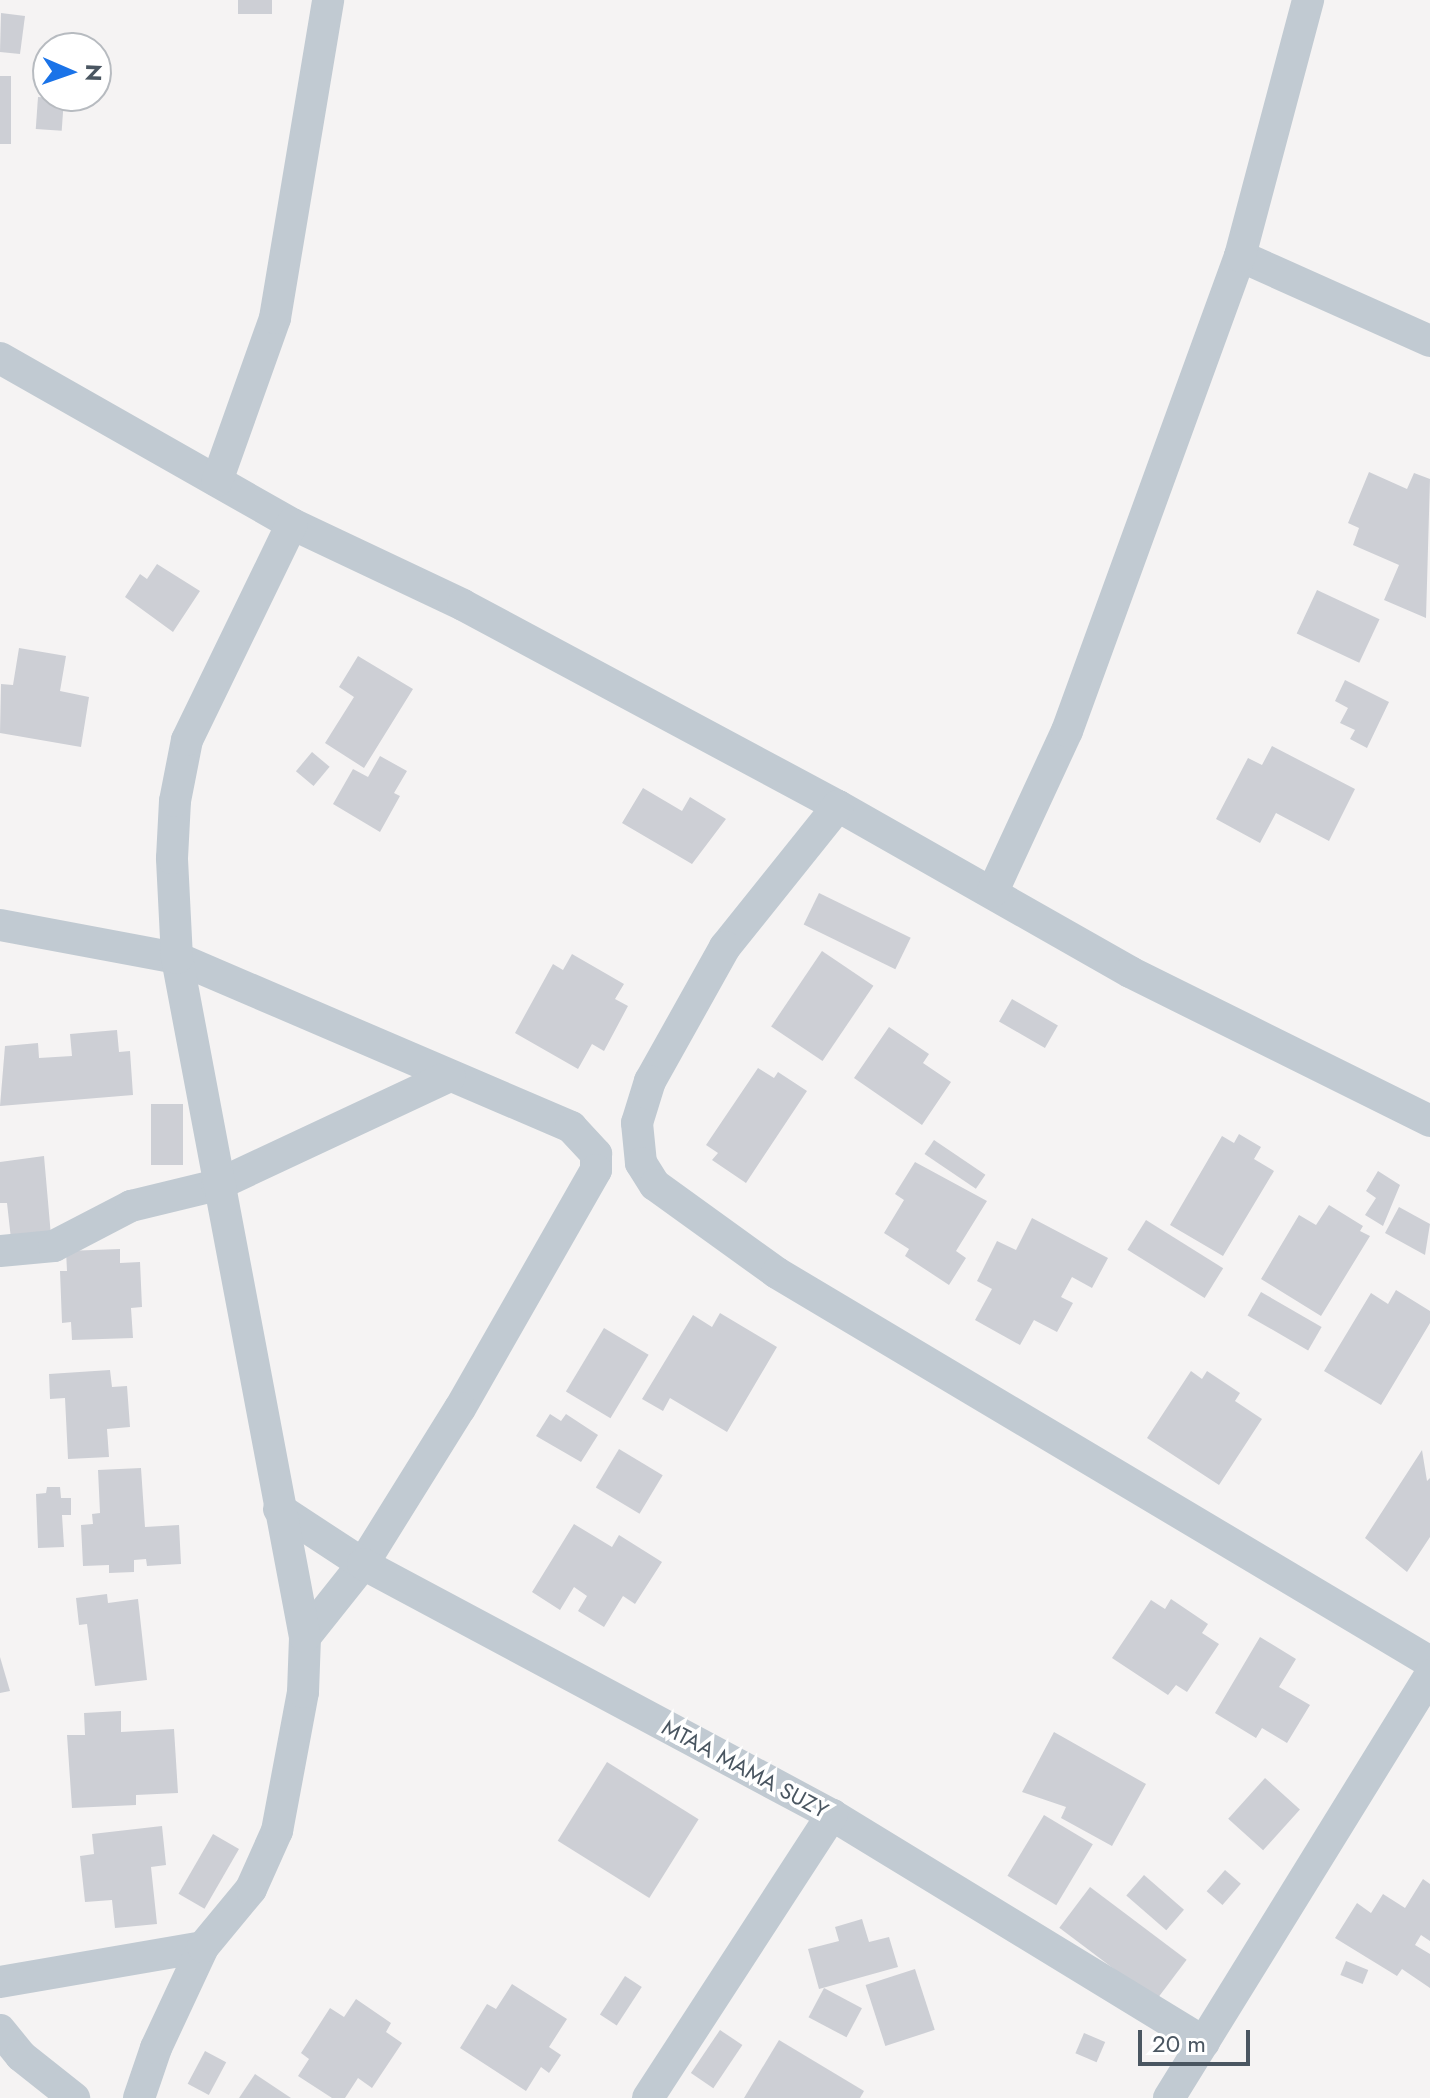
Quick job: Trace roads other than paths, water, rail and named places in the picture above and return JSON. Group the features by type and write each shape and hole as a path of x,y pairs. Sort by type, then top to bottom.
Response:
{"street":[{"path":"217,481 275,318 328,0"},
{"path":"993,891 1067,731 1240,256 1308,0"},
{"path":"1240,256 1430,341"},
{"path":"0,358 292,524 463,605 993,891 1130,972 1430,1121"},
{"path":"139,2098 156,2048 203,1947 251,1889 277,1831 298,1731 305,1637 217,1185 177,958 172,858 175,801 187,740 292,524"},
{"path":"838,806 725,947 650,1081 637,1123 641,1163 655,1185 777,1273 1430,1662"},
{"path":"0,925 177,958 571,1127 596,1154 596,1170 460,1408 363,1564 305,1637"},
{"path":"0,1251 54,1246 131,1206 217,1185 450,1076"},
{"name":"MTAA MAMA SUZY","path":"279,1509 363,1564 832,1815 1204,2042"},
{"path":"1169,2098 1415,1723 1430,1675"},
{"path":"648,2098 832,1815"},
{"path":"0,1982 203,1947"},
{"path":"0,2030 21,2056 74,2098"}]}
